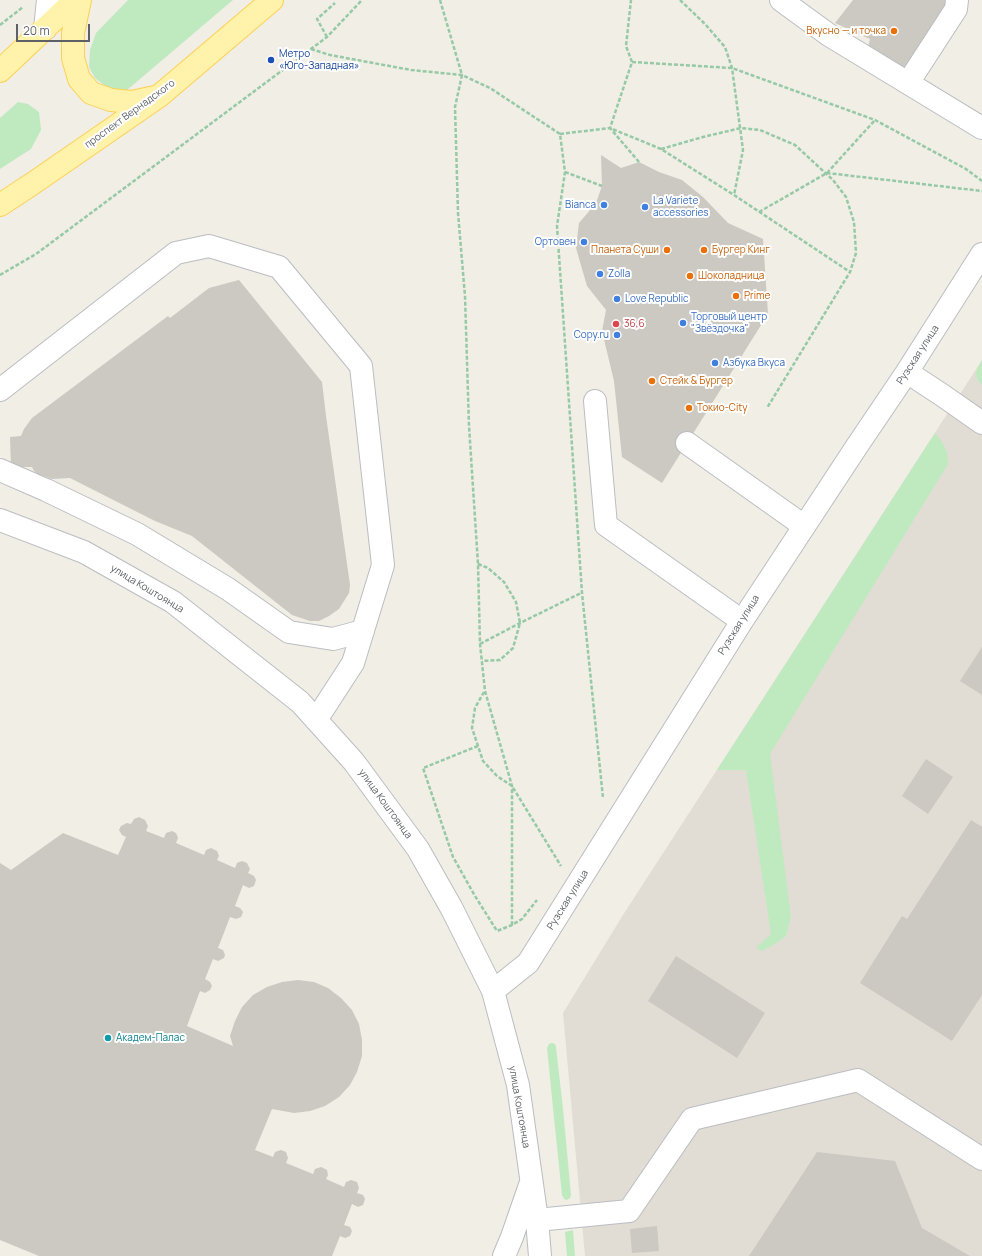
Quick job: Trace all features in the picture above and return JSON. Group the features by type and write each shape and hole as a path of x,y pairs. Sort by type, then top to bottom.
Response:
{"main road":[{"path":"0,72 75,0"},
{"path":"80,0 73,33 73,58 79,79 91,93 110,100 132,102 158,97"},
{"name":"проспект Вернадского","path":"0,205 158,97 272,0"}],"street":[{"path":"45,29 48,0"},
{"path":"781,0 829,34 982,128"},
{"path":"908,83 956,9 957,0"},
{"path":"0,390 176,253 209,246 279,267 361,366 383,565 353,663 316,720"},
{"name":"Рузская улица","path":"493,991 528,963 742,621 907,372 982,254"},
{"path":"907,372 982,423"},
{"path":"595,401 606,525 742,621"},
{"path":"687,443 804,526"},
{"path":"0,470 46,490 137,534 228,589 289,632 333,639 363,631"},
{"name":"улица Коштоянца","path":"0,520 84,552 173,602 300,702 354,762 418,849 452,909 493,991 518,1085 537,1220 540,1256"},
{"path":"537,1220 629,1211 692,1119 858,1080 982,1159"},
{"path":"504,1256 531,1180"}],"path":[{"path":"0,275 36,254 327,37 362,0"},
{"path":"440,0 462,75 455,107 458,213 465,296 469,426 478,564 480,644 485,691 512,786 563,869"},
{"path":"610,128 632,62 626,46 631,0"},
{"path":"680,0 705,24 724,47 732,68 743,150 734,195"},
{"path":"327,37 317,19 335,3"},
{"path":"0,25 26,4"},
{"path":"311,49 330,55 411,70 462,75 490,88 560,134 610,128 661,149 734,195 850,272"},
{"path":"632,62 732,68 875,120 966,169 982,181"},
{"path":"759,212 827,173 875,120"},
{"path":"610,128 639,162"},
{"path":"661,149 741,128 760,130 795,145 834,180 846,197 854,222 856,253 850,272 766,408"},
{"path":"560,134 565,172 557,226 582,593 604,800"},
{"path":"565,172 602,186"},
{"path":"827,173 982,191"},
{"path":"478,564 488,568 504,582 516,602 520,623 514,648 500,660 482,661"},
{"path":"480,644 582,593"},
{"path":"485,691 475,708 472,728 483,761 497,776 512,786"},
{"path":"478,746 423,768 453,857 497,931 522,919"},
{"path":"512,786 512,925"}],"shaded area":[{"path":"982,360 982,1256 585,1256 563,1013 623,915"}],"green space":[{"path":"128,0 233,0 127,90 109,89 95,78 89,67 90,50 96,33"},
{"path":"18,102 28,104 39,112 41,130 31,149 0,169 0,118"},
{"path":"982,360 982,385 978,381 976,373"},
{"path":"935,433 947,452 948,464 770,754 791,917 786,936 762,951 756,948 771,934 746,770 717,770"},
{"path":"549,1044 555,1044 556,1047 563,1109 571,1195 567,1200 564,1199 562,1195 547,1048"},
{"path":"573,1230 575,1256 567,1256 565,1232"}],"building":[{"name":"Вкусно — и точка","path":"853,0 948,0 914,71 867,51 870,39 835,23"},
{"name":"Торговый центр \"Звёздочка\"","path":"601,155 621,168 639,162 659,172 682,180 703,197 728,223 763,239 768,314 662,483 622,457 614,381 602,331 606,310 587,286 576,248 579,223 596,203 602,186"},
{"path":"239,280 322,382 350,585 349,593 339,609 319,621 310,621 292,615 192,536 155,521 70,478 52,479 38,474 32,467 11,467 10,437 21,436 32,418 168,316 170,318 209,288"},
{"path":"982,647 982,695 960,681"},
{"path":"926,759 953,777 928,814 902,796"},
{"name":"Академ-Палас","path":"139,817 145,820 148,826 146,831 164,838 166,833 172,831 176,833 178,838 176,843 204,855 206,850 211,848 217,851 219,856 217,860 235,868 237,863 242,861 247,863 250,869 248,873 254,876 256,880 254,886 249,888 243,885 235,906 240,908 243,912 241,917 236,919 230,917 218,948 223,950 225,955 224,958 218,961 213,959 205,979 210,982 212,986 210,990 205,993 200,991 187,1026 233,1046 230,1036 235,1021 242,1007 253,995 267,987 282,982 298,980 314,982 328,988 341,998 352,1010 359,1024 362,1040 362,1056 357,1072 350,1085 339,1097 325,1106 310,1111 294,1113 272,1109 255,1150 273,1157 275,1152 281,1150 286,1152 288,1158 286,1163 313,1174 315,1169 321,1167 327,1170 328,1175 326,1179 344,1187 346,1182 351,1180 357,1182 359,1188 357,1193 363,1195 365,1199 363,1205 358,1207 352,1204 344,1225 350,1227 352,1231 350,1236 345,1238 340,1236 332,1256 39,1256 0,1240 0,863 11,870 63,833 118,855 126,837 122,835 119,830 121,826 127,823 131,824 134,819"},
{"path":"971,820 982,827 982,995 952,1041 860,983 902,916 907,919"},
{"path":"676,956 765,1013 737,1058 648,1001"},
{"path":"817,1152 895,1161 922,1228 970,1256 749,1256"},
{"path":"657,1226 659,1251 632,1253 630,1229"}],"place":[{"name":"Вкусно — и точка","path":"894,31"},
{"name":"Метро «Юго-Западная»","path":"271,60"},
{"name":"Bianca","path":"604,205"},
{"name":"La Variete accessories","path":"645,207"},
{"name":"Ортовен","path":"584,242"},
{"name":"Планета Суши","path":"667,250"},
{"name":"Бургер Кинг","path":"704,250"},
{"name":"Zolla","path":"600,274"},
{"name":"Шоколадница","path":"690,276"},
{"name":"Prime","path":"736,296"},
{"name":"Love Republic","path":"617,299"},
{"name":"Торговый центр \"Звёздочка\"","path":"683,323"},
{"name":"36,6","path":"616,324"},
{"name":"Copy.ru","path":"617,335"},
{"name":"Азбука Вкуса","path":"715,363"},
{"name":"Стейк & Бургер","path":"652,381"},
{"name":"Токио-City","path":"689,408"},
{"name":"Академ-Палас","path":"108,1038"}]}
